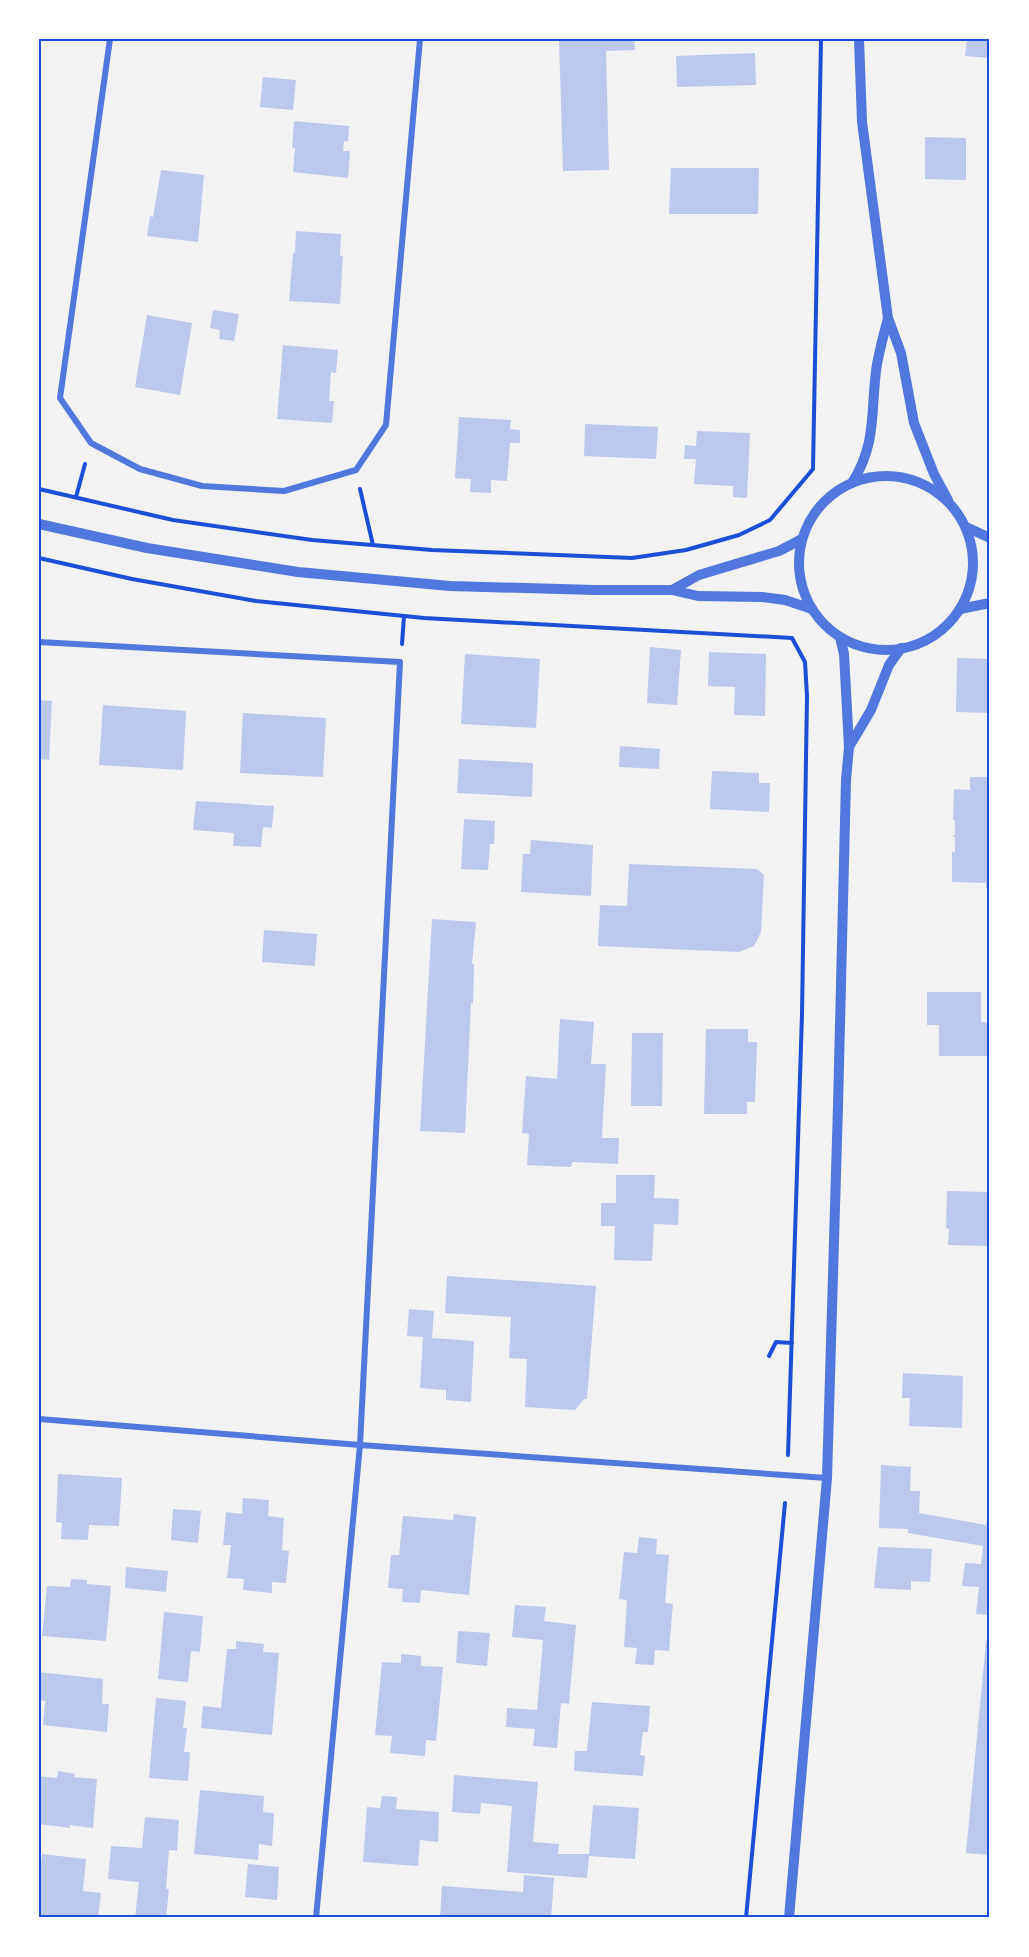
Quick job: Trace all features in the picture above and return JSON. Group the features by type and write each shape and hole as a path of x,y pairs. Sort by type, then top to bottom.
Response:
{"street":[{"path":"110,39 60,398 91,443 140,469 201,486 284,491 356,470 387,425 420,39"},
{"path":"859,39 862,122 888,318 901,353 914,423 934,474 966,527 972,547 973,569 969,590 960,609 944,628 924,642 901,648 880,650 859,646 840,637 812,609 802,587 799,563 802,539 813,516 830,496 852,483 877,476 904,477 929,487 950,503"},
{"path":"852,483 862,466 869,446 877,364 888,318"},
{"path":"39,524 147,548 298,572 450,586 672,590 698,596 762,597 785,600 812,609"},
{"path":"966,527 990,538"},
{"path":"672,590 699,575 779,551 802,539"},
{"path":"960,609 990,603"},
{"path":"789,1918 826,1478 846,780 849,747 844,654 840,637"},
{"path":"39,642 400,662 360,1445 316,1918"},
{"path":"849,747 871,710 889,664 901,648"},
{"path":"39,1419 360,1445 826,1478"}],"path":[{"path":"39,489 173,520 312,540 432,550 632,558 686,550 739,535 770,520 813,468 821,39"},
{"path":"76,497 91,443"},
{"path":"356,470 373,545"},
{"path":"39,558 132,579 256,601 424,618 792,638 805,662 807,684 802,1014 788,1462"},
{"path":"769,1356 776,1342 792,1343"},
{"path":"746,1918 785,1503"}],"building":[{"path":"559,39 634,39 635,50 606,51 609,170 563,171"},
{"path":"967,39 990,39 990,58 965,56"},
{"path":"755,53 756,85 677,87 676,56"},
{"path":"263,77 296,80 293,110 260,107"},
{"path":"294,121 349,126 348,142 344,141 343,151 350,151 348,178 293,172"},
{"path":"925,137 966,138 966,180 925,179"},
{"path":"671,168 759,168 758,214 669,214"},
{"path":"161,170 204,175 198,242 147,236 150,216 153,217"},
{"path":"296,231 341,234 340,256 343,256 340,304 289,301"},
{"path":"213,310 239,314 234,341 219,339 220,330 210,328"},
{"path":"147,315 192,323 180,395 135,387"},
{"path":"283,345 338,350 336,373 331,372 329,401 334,401 332,423 277,419"},
{"path":"459,417 511,420 510,429 520,430 520,443 510,443 507,481 491,480 491,493 470,492 471,479 455,478"},
{"path":"585,424 658,427 656,459 584,456"},
{"path":"697,431 750,433 747,498 733,497 733,486 694,484 696,459 684,459 685,445 696,446"},
{"path":"650,647 681,650 677,705 647,703"},
{"path":"709,652 766,654 765,716 734,715 735,687 708,686"},
{"path":"465,654 540,659 536,728 461,724"},
{"path":"957,658 990,659 990,713 956,712"},
{"path":"39,700 52,701 49,760 39,759"},
{"path":"103,705 186,711 183,770 99,765"},
{"path":"243,713 326,718 323,777 240,773"},
{"path":"620,746 660,749 659,769 619,767"},
{"path":"459,759 533,763 532,797 457,793"},
{"path":"712,771 759,773 759,783 770,783 769,812 710,809"},
{"path":"970,777 990,777 990,888 986,888 986,883 952,882 952,852 955,852 955,837 952,837 955,835 954,789 970,790"},
{"path":"196,801 274,806 272,828 263,827 261,847 233,846 234,833 193,830"},
{"path":"464,819 495,821 494,844 490,844 488,870 461,869"},
{"path":"531,840 593,845 591,896 521,892 523,854 530,854"},
{"path":"629,864 757,869 764,875 761,932 754,946 739,952 598,946 600,905 627,906"},
{"path":"432,919 476,922 472,964 474,964 473,1003 471,1003 465,1133 420,1131"},
{"path":"264,930 317,934 315,966 262,962"},
{"path":"927,992 981,992 981,1022 990,1023 990,1056 939,1056 939,1025 927,1025"},
{"path":"560,1019 594,1022 591,1064 606,1064 602,1138 619,1138 618,1164 572,1162 571,1167 527,1165 529,1134 522,1133 526,1076 557,1079"},
{"path":"706,1029 748,1029 748,1042 757,1042 755,1102 747,1102 747,1114 704,1114"},
{"path":"632,1033 663,1033 662,1106 631,1106"},
{"path":"616,1175 655,1175 654,1198 679,1199 678,1225 654,1224 652,1261 614,1260 615,1226 601,1226 601,1203 616,1203"},
{"path":"947,1191 990,1192 990,1246 948,1245"},
{"path":"447,1276 596,1286 587,1399 584,1399 575,1410 525,1407 527,1359 509,1358 511,1317 445,1313"},
{"path":"409,1309 434,1311 432,1338 474,1341 471,1402 446,1400 446,1390 420,1388 423,1337 407,1336"},
{"path":"903,1373 963,1376 962,1428 909,1426 910,1398 902,1398"},
{"path":"881,1465 911,1467 910,1491 920,1491 919,1513 986,1525 990,1504 990,1615 976,1614 979,1587 962,1586 965,1563 981,1564 983,1546 908,1533 908,1529 879,1528"},
{"path":"58,1474 122,1478 119,1526 89,1525 88,1540 61,1539 62,1523 56,1522"},
{"path":"243,1498 269,1500 268,1516 284,1518 282,1550 289,1551 286,1583 272,1582 272,1593 243,1590 244,1579 227,1578 231,1545 223,1545 226,1512 242,1514"},
{"path":"173,1509 201,1511 198,1543 171,1540"},
{"path":"454,1514 476,1517 469,1595 421,1590 420,1603 402,1602 403,1589 388,1588 391,1555 399,1555 403,1516 453,1520"},
{"path":"639,1537 657,1539 656,1554 669,1555 665,1603 673,1604 669,1651 655,1650 654,1665 635,1664 637,1648 624,1647 627,1600 619,1599 624,1552 637,1553"},
{"path":"878,1547 932,1549 930,1582 911,1581 911,1590 874,1588"},
{"path":"126,1567 168,1571 166,1592 125,1588"},
{"path":"71,1579 87,1580 87,1584 111,1586 106,1641 42,1636 47,1586 70,1587"},
{"path":"515,1605 546,1607 544,1621 576,1625 569,1704 561,1703 557,1748 533,1746 535,1729 506,1727 507,1708 537,1710 543,1640 512,1637"},
{"path":"164,1612 203,1616 200,1652 191,1651 188,1682 158,1679"},
{"path":"458,1631 490,1633 487,1666 456,1663"},
{"path":"236,1641 264,1644 263,1652 279,1653 272,1735 201,1728 203,1706 221,1708 227,1649 236,1649"},
{"path":"986,1641 990,1642 990,1855 966,1853"},
{"path":"401,1654 421,1656 421,1666 443,1667 436,1741 426,1740 425,1756 390,1753 392,1736 375,1735 382,1662 401,1663"},
{"path":"39,1672 103,1679 102,1704 109,1704 107,1732 43,1725 45,1701 39,1700"},
{"path":"156,1698 186,1701 183,1728 187,1728 184,1752 190,1752 188,1781 149,1778"},
{"path":"592,1702 650,1706 648,1732 643,1732 640,1755 645,1756 643,1776 574,1771 575,1751 587,1751"},
{"path":"58,1771 75,1774 74,1777 97,1779 93,1828 39,1824 39,1776 57,1778"},
{"path":"454,1775 538,1782 533,1842 559,1844 558,1854 589,1854 593,1805 639,1808 635,1859 589,1856 587,1878 507,1872 512,1806 481,1803 480,1814 452,1812"},
{"path":"200,1790 264,1796 263,1812 274,1813 272,1846 259,1844 258,1860 194,1854"},
{"path":"382,1796 397,1797 396,1809 439,1812 438,1842 420,1840 418,1866 363,1862 367,1807 380,1808"},
{"path":"145,1817 179,1820 177,1851 169,1850 166,1918 135,1918 139,1882 108,1879 111,1846 142,1848"},
{"path":"42,1854 86,1859 83,1891 101,1893 98,1918 39,1915 39,1863 41,1863"},
{"path":"248,1864 279,1867 277,1900 245,1897"},
{"path":"524,1875 554,1878 551,1918 440,1918 442,1886 523,1892"}]}
